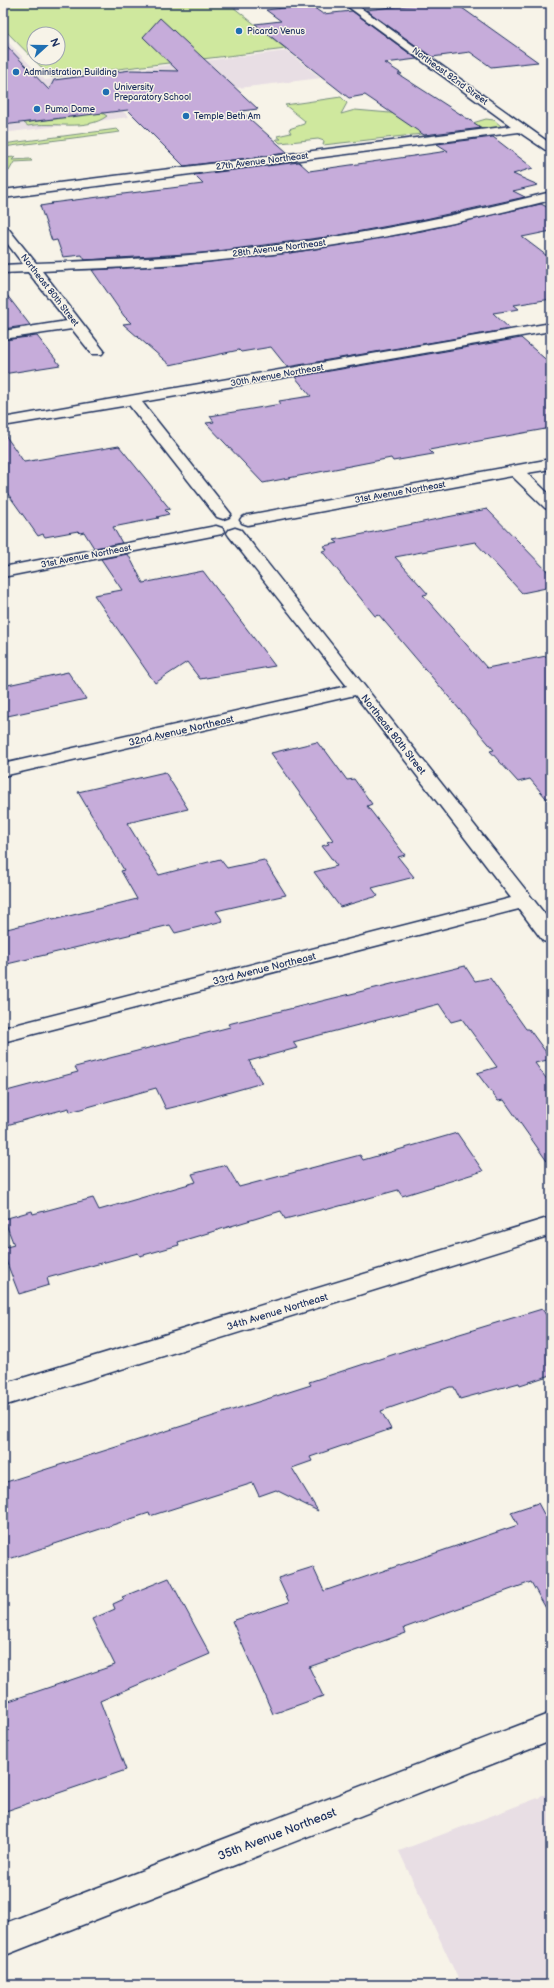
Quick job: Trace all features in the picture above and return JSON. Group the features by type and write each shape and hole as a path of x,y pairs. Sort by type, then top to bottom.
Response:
{"street":[{"name":"Northeast 82nd Street","path":"348,3 551,149"},
{"name":"27th Avenue Northeast","path":"3,194 521,128"},
{"name":"28th Avenue Northeast","path":"3,269 62,267 202,258 340,240 457,219 551,196"},
{"name":"Northeast 80th Street","path":"3,230 97,351"},
{"path":"3,335 76,324"},
{"name":"30th Avenue Northeast","path":"3,422 551,327"},
{"path":"133,400 223,514"},
{"name":"31st Avenue Northeast","path":"248,520 551,464"},
{"path":"516,471 551,505"},
{"path":"216,531 209,525 213,518 223,514 237,514 248,520 250,524 249,527 235,533"},
{"name":"31st Avenue Northeast","path":"3,572 216,531 235,533"},
{"name":"Northeast 80th Street","path":"235,533 360,689 551,936"},
{"name":"32nd Avenue Northeast","path":"3,770 360,689"},
{"name":"33rd Avenue Northeast","path":"3,1035 524,901"},
{"name":"34th Avenue Northeast","path":"3,1395 551,1226"},
{"name":"35th Avenue Northeast","path":"3,1940 551,1727"}],"shaded area":[{"name":"University Preparatory School","path":"3,37 26,61 26,66 31,66 45,80 287,51 321,78 115,103 129,117 3,133"},
{"path":"551,1793 551,1985 461,1985 399,1851"}],"green space":[{"path":"3,3 228,3 286,49 51,77 40,66 66,66 66,26 26,26 26,51 3,28"},
{"path":"341,97 347,103 341,114 355,110 390,113 466,125 486,119 494,120 501,126 497,128 467,129 323,145 324,141 318,139 280,143 276,139 281,139 277,136 291,133 289,129 304,124 305,121 285,105"},
{"path":"99,111 107,116 99,121 89,124 28,126 24,123 71,117"},
{"path":"117,129 120,132 3,147 3,144"},
{"path":"15,157 12,160 30,159 32,161 14,162 9,171 6,171 3,167 3,158"}],"building":[{"path":"429,3 455,3 538,62 491,67 470,52 432,57 366,10"},
{"path":"310,5 323,14 352,11 417,59 385,63 402,74 398,74 482,128 424,135 365,95 349,98 255,24 281,21 266,10"},
{"path":"160,18 258,109 241,111 288,153 184,166 128,110 3,125 3,42 49,90 54,80 131,70 178,71 143,37"},
{"path":"493,137 533,168 513,174 538,185 513,191 525,197 421,220 334,236 202,253 85,260 82,255 63,257 57,240 52,241 40,206 52,204 51,203 203,184 194,175 299,162 309,171 448,151 437,144"},
{"path":"541,204 551,209 551,231 522,237 551,259 551,299 514,305 519,309 493,313 510,329 287,367 271,347 241,352 239,350 170,365 123,324 131,323 124,316 92,270 182,265 290,253 422,231"},
{"path":"3,290 30,325 3,329"},
{"path":"37,336 60,365 3,374 3,340"},
{"path":"521,338 551,364 551,428 429,450 433,454 393,461 391,458 263,483 206,423 214,422 210,416 281,404 279,401 311,396 295,377"},
{"path":"3,432 24,462 119,446 170,509 165,510 169,514 157,517 159,518 113,527 122,543 94,548 84,532 80,533 78,531 45,537 43,534 38,536 3,487"},
{"path":"487,509 551,575 551,587 522,593 475,542 395,557 428,594 423,595 487,668 551,655 551,804 530,779 518,782 490,751 494,750 379,615 375,616 322,551 327,550 324,546 338,543 334,540"},
{"path":"128,554 143,583 203,571 275,666 200,679 187,662 155,683 94,595 122,590 101,559"},
{"path":"68,672 86,699 3,717 3,686"},
{"path":"317,742 323,750 325,750 347,780 354,779 372,804 367,806 405,855 398,857 414,877 372,888 378,896 340,907 314,872 337,866 322,846 329,844 327,842 333,840 271,753"},
{"path":"165,772 188,809 127,823 159,875 220,859 227,868 264,860 286,895 216,911 223,921 175,933 170,925 3,965 3,930 51,918 53,920 137,899 121,871 124,870 78,792"},
{"path":"465,966 475,981 490,978 526,1029 529,1029 551,1059 535,1063 551,1085 551,1167 504,1100 498,1101 477,1073 497,1067 462,1019 451,1022 439,1004 293,1042 297,1048 249,1061 262,1083 199,1101 166,1109 156,1088 70,1112 69,1108 3,1126 3,1092 78,1072 75,1067 230,1027 228,1024"},
{"path":"457,1133 483,1171 402,1196 398,1190 325,1210 285,1219 281,1211 178,1242 179,1245 140,1256 138,1253 47,1278 49,1285 19,1294 3,1253 3,1248 14,1245 4,1219 32,1211 33,1214 93,1198 99,1210 196,1182 192,1174 226,1165 239,1187 360,1155 363,1160"},
{"path":"542,1309 551,1322 551,1375 520,1385 519,1383 460,1399 454,1387 450,1387 381,1411 391,1429 310,1457 312,1461 292,1468 318,1511 276,1490 259,1496 253,1483 150,1516 149,1513 3,1561 3,1483 311,1385 309,1382 407,1350"},
{"path":"538,1503 545,1516 551,1514 551,1617 531,1582 404,1628 406,1633 309,1667 323,1696 273,1714 232,1621 289,1602 278,1578 313,1567 324,1591 518,1525 511,1512"},
{"path":"169,1578 210,1654 100,1701 126,1770 3,1812 3,1703 115,1665 92,1619 115,1609 113,1604 124,1599 122,1597"}],"place":[{"name":"Picardo Venus","path":"239,31"},
{"name":"Administration Building","path":"16,72"},
{"name":"University Preparatory School","path":"106,92"},
{"name":"Puma Dome","path":"37,109"},
{"name":"Temple Beth Am","path":"186,116"}]}
